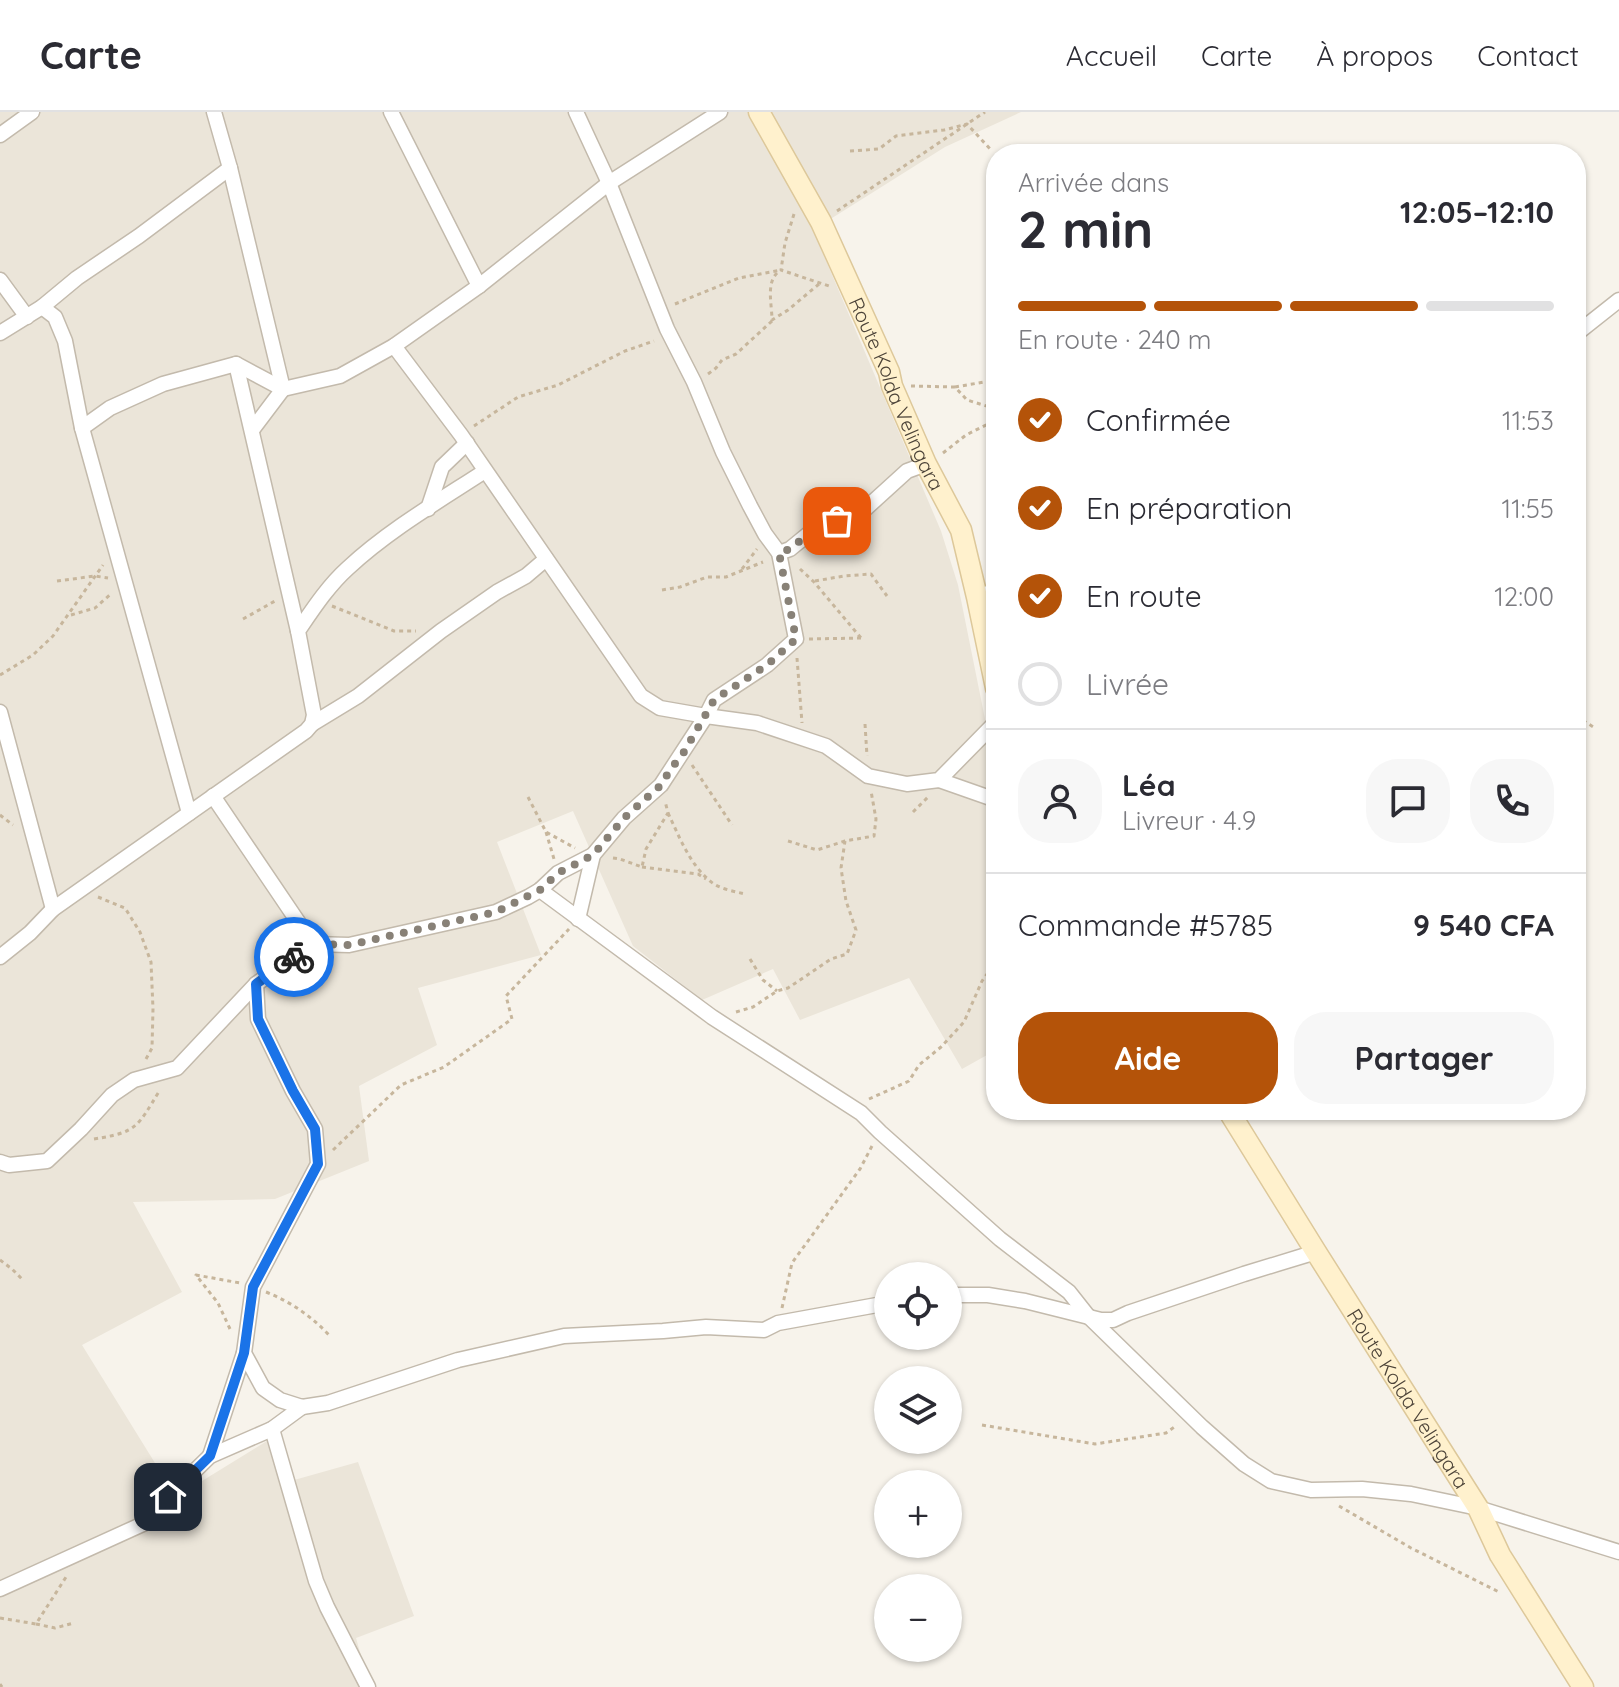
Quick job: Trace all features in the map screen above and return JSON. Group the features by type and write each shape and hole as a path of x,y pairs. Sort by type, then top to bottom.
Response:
{"main road":[{"name":"Route Kolda Velingara","path":"759,112 821,222 889,372 892,386 926,464 961,530 986,592"},
{"name":"Route Kolda Velingara","path":"1234,1120 1478,1508 1500,1555 1583,1687"}],"street":[{"path":"0,135 32,112"},
{"path":"214,112 283,389"},
{"path":"391,112 479,286"},
{"path":"0,1162 9,1165 47,1161 112,1095 134,1080 177,1068 256,984 313,944 349,945 496,912 540,890 558,873 593,855 624,818 661,785 714,700 767,665 796,639 779,553 765,534 723,452 694,382 667,329 609,183 576,112"},
{"path":"252,430 283,389 340,376 394,346 479,286 609,183 720,112"},
{"path":"0,333 42,307 77,278 230,168"},
{"path":"0,280 27,317"},
{"path":"1586,326 1619,300"},
{"path":"42,307 55,317 65,341 82,428 189,813"},
{"path":"394,346 464,439 641,696 660,708 757,723 826,746 868,776 907,784 939,780 986,796"},
{"path":"82,428 110,408 163,384 236,364 283,389"},
{"path":"236,364 298,631 314,715 312,724"},
{"path":"77,401 110,408"},
{"path":"428,509 442,467 464,439"},
{"path":"779,553 790,549 812,531 863,511 907,471 926,464"},
{"path":"298,631 319,600 348,568 485,471"},
{"path":"0,957 53,909 312,724 358,696 441,631 526,576 546,559"},
{"path":"0,712 53,909"},
{"path":"939,780 986,732"},
{"path":"213,796 313,944"},
{"path":"578,919 593,855"},
{"path":"540,890 728,1027 861,1113 1000,1239 1069,1292 1088,1316 1189,1415 1257,1473 1271,1481 1311,1490 1362,1489 1411,1494 1478,1508 1619,1552"},
{"path":"210,1456 244,1353 253,1287 318,1164 315,1129 258,1019 256,984"},
{"path":"962,1295 988,1295 1113,1320 1316,1252"},
{"path":"244,1353 263,1388 288,1404 302,1407 328,1403 458,1360 564,1336 706,1327 764,1330 778,1323 874,1306"},
{"path":"0,1589 154,1519 168,1497 210,1456 272,1429 302,1407"},
{"path":"272,1429 316,1581 368,1687"}],"path":[{"path":"821,222 985,112"},
{"path":"850,151 879,149 896,136 967,124"},
{"path":"967,124 986,145"},
{"path":"772,320 770,282 773,275 781,270 793,216 807,199"},
{"path":"659,310 739,278 781,270 852,292"},
{"path":"694,382 716,368 722,360 736,354 772,320 819,284"},
{"path":"464,439 518,397 558,385 625,351 657,340 667,329"},
{"path":"892,386 955,387 986,382"},
{"path":"955,387 967,400 986,406"},
{"path":"926,464 966,435 986,425"},
{"path":"739,571 752,558 765,534"},
{"path":"0,675 33,655 53,636 115,549"},
{"path":"662,590 707,577 726,577 779,553 814,582 861,638 796,639 802,723 826,746"},
{"path":"814,582 871,574 887,596"},
{"path":"57,581 95,576 124,581"},
{"path":"68,616 95,608 124,581"},
{"path":"243,619 289,594"},
{"path":"319,600 394,631 441,631"},
{"path":"1586,722 1595,728"},
{"path":"788,841 817,850 874,836 876,819 868,776 865,724"},
{"path":"684,752 732,825"},
{"path":"668,813 687,853 709,881"},
{"path":"546,832 558,873"},
{"path":"728,1027 736,1011 753,1007 831,959 847,954 856,930 846,901 841,868 845,841"},
{"path":"642,867 698,874 723,888 745,894"},
{"path":"93,896 125,908 140,932 151,962 152,1048 134,1080"},
{"path":"318,1164 401,1085 444,1067 512,1019 506,996 578,919"},
{"path":"750,959 763,980 777,991"},
{"path":"852,1107 909,1081 919,1065 964,1022 986,975"},
{"path":"67,1142 131,1130 143,1118 177,1068"},
{"path":"778,1323 792,1263 860,1169 880,1132"},
{"path":"0,1260 23,1280"},
{"path":"982,1425 1095,1444 1166,1433 1189,1415"},
{"path":"1311,1490 1411,1548 1507,1596"},
{"path":"36,1624 66,1577"},
{"path":"0,1618 55,1628 74,1623"}],"shaded area":[{"path":"0,112 1021,112 945,147 813,230 941,531 958,585 986,724 986,1056 962,1069 909,978 800,1020 773,969 702,1000 633,946 573,811 497,842 541,955 418,988 437,1045 359,1086 369,1161 275,1199 133,1202 182,1292 82,1345 176,1497 267,1441 280,1484 358,1462 414,1616 356,1638 370,1687 0,1687"}],"way so far":[{"path":"294,957 313,944 349,945 496,912 540,890 558,873 593,855 624,818 661,785 714,700 767,665 796,639 779,553 790,549 812,531 837,521"}],"route":[{"path":"168,1497 210,1456 244,1353 253,1287 318,1164 315,1129 258,1019 256,984 294,957"}]}
